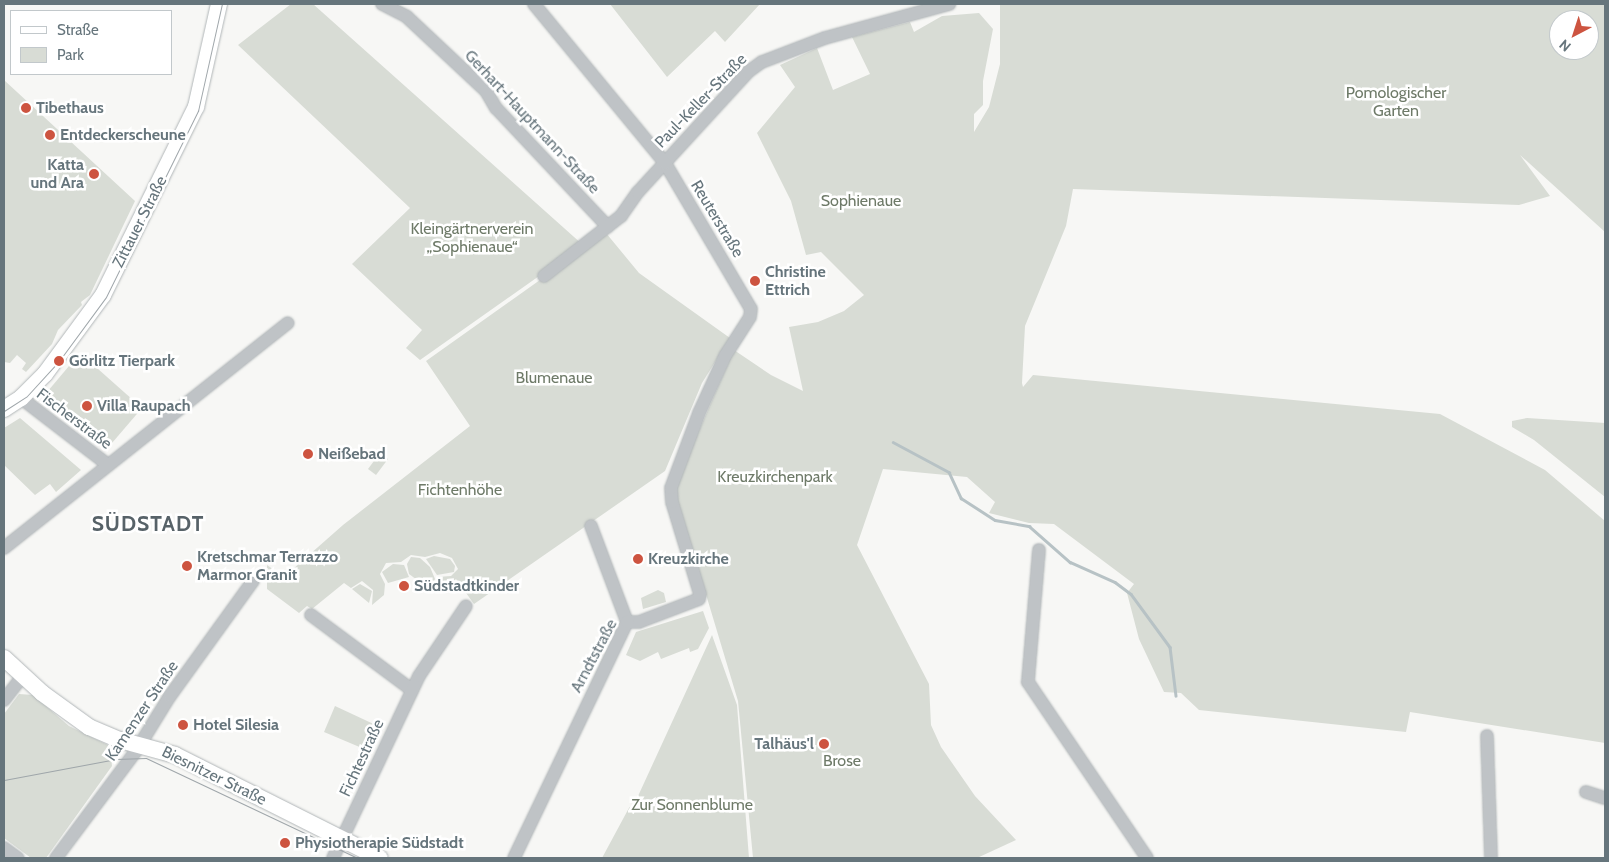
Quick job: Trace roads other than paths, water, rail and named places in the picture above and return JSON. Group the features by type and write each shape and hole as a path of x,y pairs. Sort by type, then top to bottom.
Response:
{"main road":[{"name":"Zittauer Straße","path":"4,408 20,398 45,374 82,327 103,295 155,196 196,107 218,4"},
{"name":"Biesnitzer Straße","path":"4,658 23,676 89,727 175,755 380,858"}],"street":[{"name":"Gerhart-Hauptmann-Straße","path":"382,4 407,17 486,91 496,108 608,227"},
{"name":"Reuterstraße","path":"534,4 665,163 751,309 750,317 725,356 706,397 674,477"},
{"name":"Paul-Keller-Straße","path":"544,276 608,227 748,72 762,62 825,38 949,4"},
{"path":"4,548 288,323"},
{"name":"Fischerstraße","path":"20,398 108,465"},
{"name":"Arndtstraße","path":"514,858 627,622 639,622 698,600 700,594 672,502 674,477"},
{"path":"591,526 627,622"},
{"path":"1040,550 1028,682 1147,858"},
{"name":"Kamenzer Straße","path":"56,858 140,744 170,696 253,582"},
{"name":"Fichtestraße","path":"333,858 412,690 466,606"},
{"path":"311,615 412,690"},
{"path":"4,700 23,676"},
{"path":"1487,736 1491,858"},
{"path":"1586,792 1605,798"},
{"path":"4,848 18,858"}],"waterway":[{"path":"893,442 949,472 961,498 995,520 1029,526 1070,562 1115,582 1131,594 1170,647 1176,696"}],"tram line":[{"path":"4,411 27,396 59,361 106,297 198,111 222,4"},
{"path":"4,780 116,759 146,758 358,858"}],"place":[{"name":"Tibethaus","path":"26,108"},
{"name":"Entdeckerscheune","path":"50,135"},
{"name":"Katta und Ara","path":"94,174"},
{"name":"Christine Ettrich","path":"755,281"},
{"name":"Görlitz Tierpark","path":"59,361"},
{"name":"Villa Raupach","path":"87,406"},
{"name":"Neißebad","path":"308,454"},
{"name":"Kreuzkirche","path":"638,559"},
{"name":"Kretschmar Terrazzo Marmor Granit","path":"187,566"},
{"name":"Südstadtkinder","path":"404,586"},
{"name":"Hotel Silesia","path":"183,725"},
{"name":"Talhäus'l","path":"824,744"},
{"name":"Physiotherapie Südstadt","path":"285,843"}],"district":[{"name":"SÜDSTADT","path":"148,524"}],"park label":[{"name":"Pomologischer Garten","path":"1396,102"},
{"name":"Sophienaue","path":"861,201"},
{"name":"Kleingärtnerverein „Sophienaue“","path":"472,238"},
{"name":"Blumenaue","path":"554,378"},
{"name":"Kreuzkirchenpark","path":"775,477"},
{"name":"Fichtenhöhe","path":"460,490"},
{"name":"Brose","path":"842,761"},
{"name":"Zur Sonnenblume","path":"692,805"}]}
